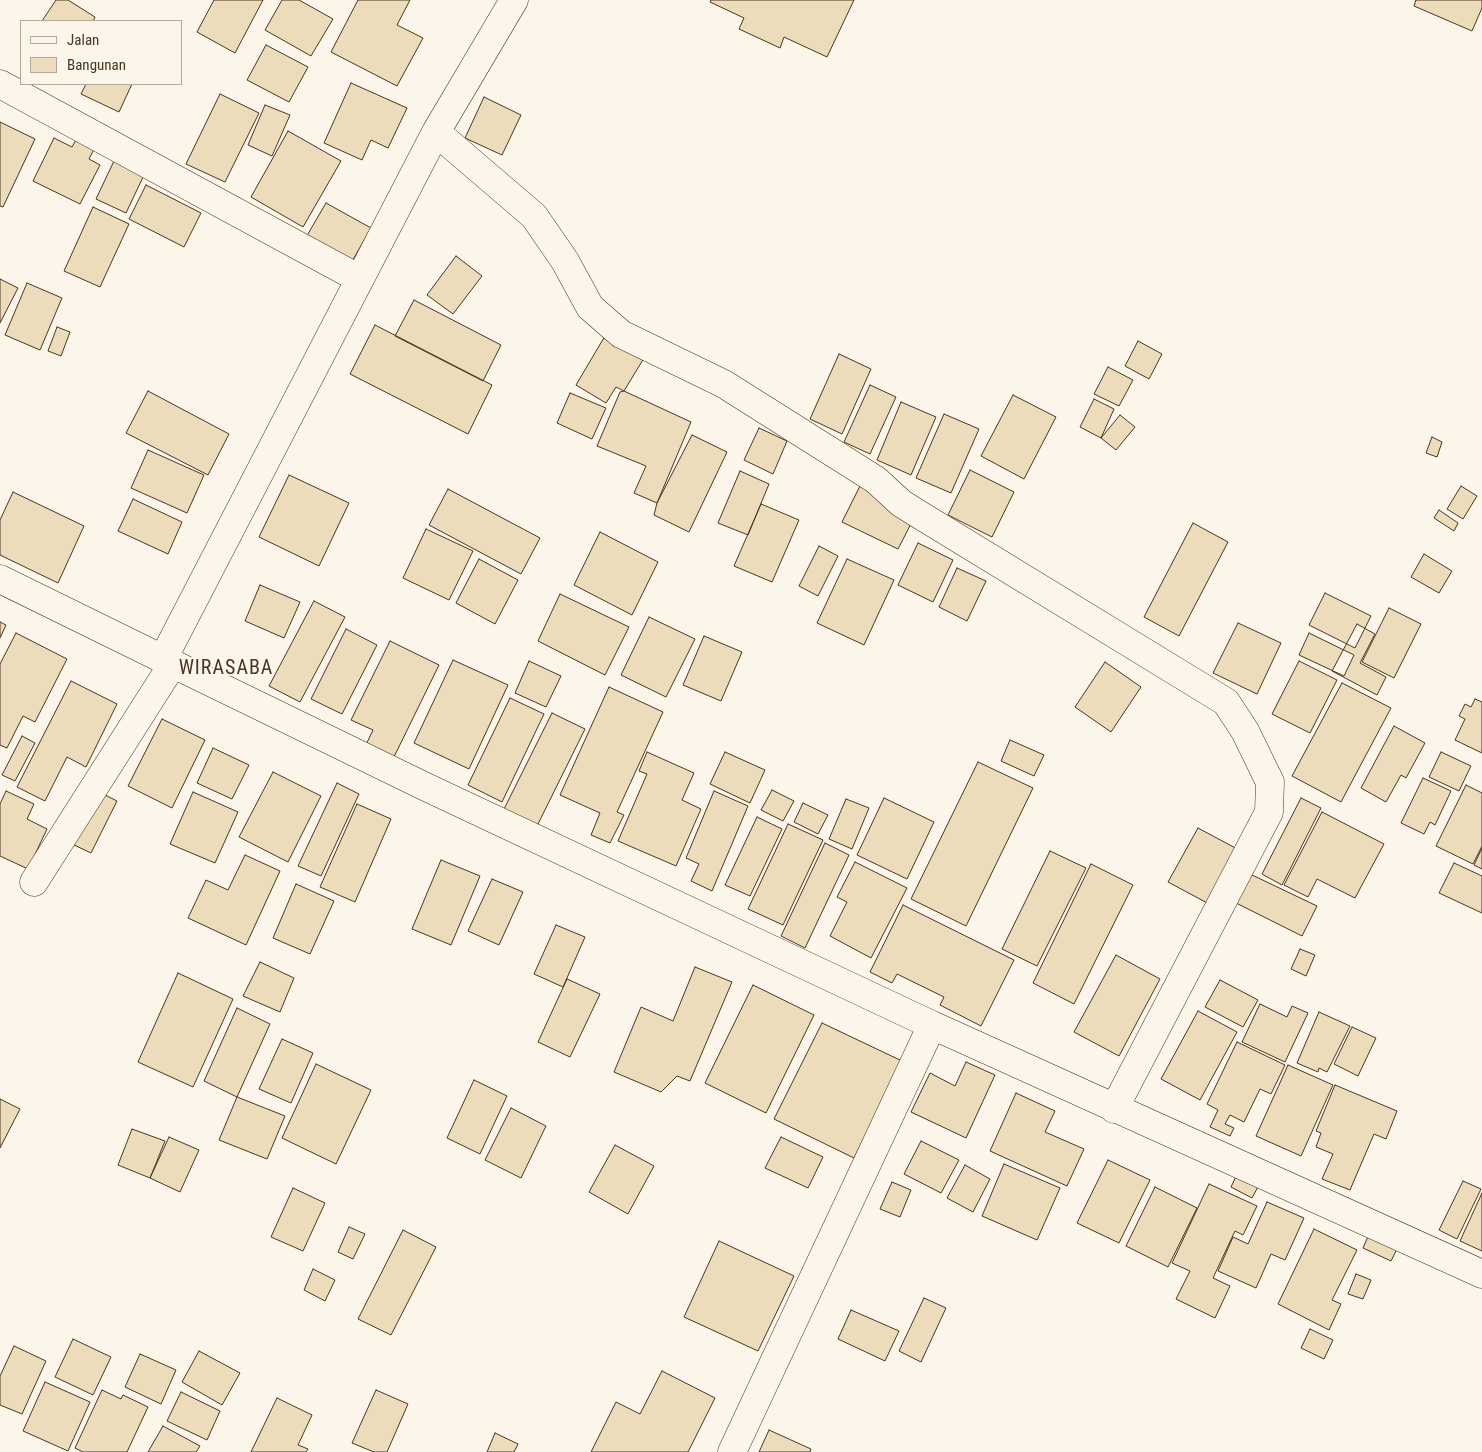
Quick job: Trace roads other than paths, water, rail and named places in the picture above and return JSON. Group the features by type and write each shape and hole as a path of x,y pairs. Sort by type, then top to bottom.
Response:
{"street":[{"path":"34,882 168,662 358,278 436,132 514,0"},
{"path":"0,84 358,278"},
{"path":"436,132 534,216 565,261 590,307 621,334 724,384 876,480 901,503 1226,702 1245,731 1270,782 1269,812 1114,1109"},
{"path":"0,579 168,662 932,1025 1482,1274"},
{"path":"732,1452 932,1025"}],"district":[{"name":"WIRASABA","path":"226,669"}]}
